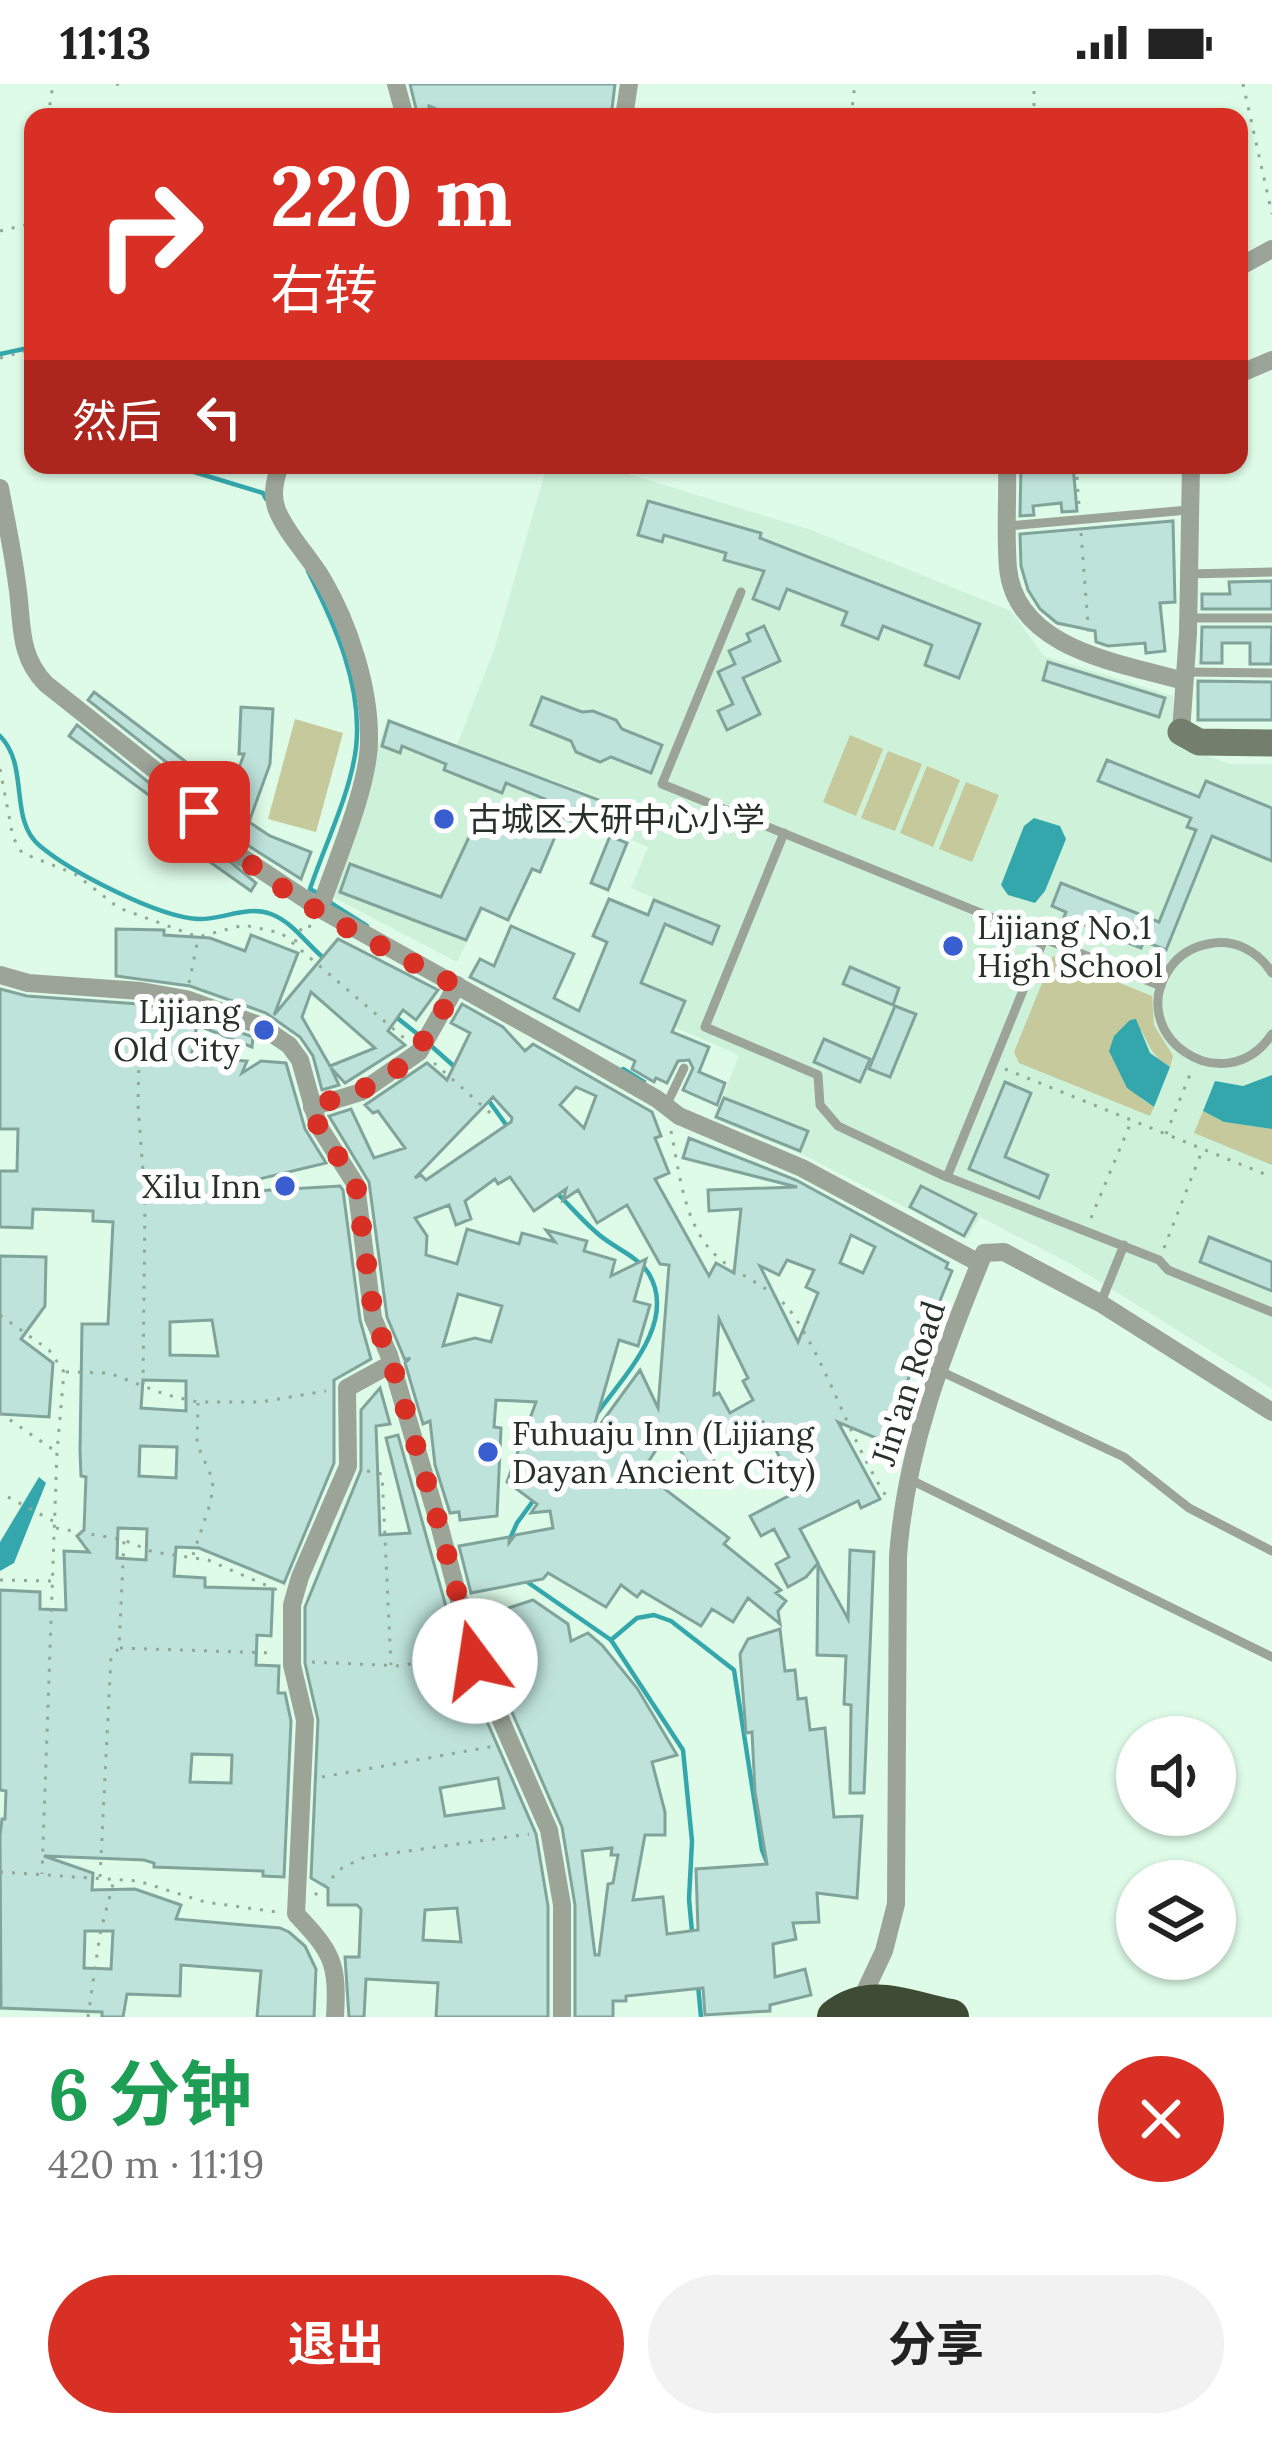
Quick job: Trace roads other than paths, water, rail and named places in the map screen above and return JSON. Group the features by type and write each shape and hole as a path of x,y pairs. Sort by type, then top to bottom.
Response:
{"highway":[{"path":"847,2010 882,2001 911,2012 951,2017"}],"street":[{"path":"277,474 277,509 338,611 358,670 369,741 363,778 320,910"},
{"path":"1007,474 1008,571 1026,612 1056,639 1090,653 1185,677"},
{"path":"1191,474 1181,732 1199,742 1272,743"},
{"path":"0,488 23,646 38,676 166,779 240,856 320,910 680,1116 802,1168 980,1263 984,1253 1004,1252 1100,1303 1272,1412"},
{"path":"0,975 55,986 186,999 246,1018 289,1046 305,1070 318,1125 356,1185 368,1292 472,1648 548,1830 562,1905 562,2017"},
{"path":"312,1106 362,1092 419,1052 457,986"},
{"name":"Jin'an Road","path":"847,2010 884,1951 896,1904 901,1519 907,1478 938,1370 980,1263"},
{"path":"335,2017 338,1976 325,1947 296,1914 305,1720 292,1658 294,1597 348,1466 347,1388 392,1364"}],"lane":[{"path":"1009,526 1190,510"},
{"path":"1189,574 1272,572"},
{"path":"740,592 662,784 1160,986"},
{"path":"1188,618 1272,618"},
{"path":"1185,677 1272,673"},
{"path":"784,833 704,1027 818,1076 820,1105 838,1126 946,1177 1124,1245 1159,1260 1168,1270 1272,1312"},
{"path":"946,1177 1043,939"},
{"path":"1272,973 1250,950 1216,942 1183,954 1160,986 1159,1013 1179,1049 1217,1064 1244,1059 1272,1034"},
{"path":"666,1106 684,1068"},
{"path":"1100,1303 1124,1245"},
{"path":"938,1370 1124,1457 1189,1508 1272,1551"},
{"path":"907,1478 1272,1657"}],"water":[{"path":"1034,818 1060,826 1066,839 1045,891 1035,903 1008,895 1001,885 1024,826"},
{"path":"1136,1019 1150,1053 1170,1067 1154,1107 1127,1088 1109,1051 1114,1036"},
{"path":"1272,1075 1272,1129 1224,1122 1203,1111 1215,1081 1243,1086"},
{"path":"39,1477 46,1483 14,1563 0,1571 0,1542"}],"waterway":[{"path":"0,354 24,349"},
{"path":"201,474 263,493 266,499"},
{"path":"308,571 345,656 357,725 348,784 310,889 317,893"},
{"path":"0,736 14,762 24,822 30,835 54,857 116,892 181,916 271,914 327,961"},
{"path":"326,900 367,926"},
{"path":"396,1017 420,1036"},
{"path":"429,1044 456,1068"},
{"path":"623,1069 644,1082"},
{"path":"486,1097 507,1126"},
{"path":"557,1193 597,1233 644,1268 656,1293 657,1312 643,1349 596,1415"},
{"path":"508,1543 536,1497"},
{"path":"523,1579 611,1640 683,1750 692,1841 692,1932"},
{"path":"611,1640 637,1618 654,1615 671,1621 734,1670 768,1865"},
{"path":"698,1985 701,2017"}],"place":[{"name":"古城区大研中心小学","path":"444,819"},
{"name":"Lijiang No.1 High School","path":"953,946"},
{"name":"Lijiang Old City","path":"264,1030"},
{"name":"Xilu Inn","path":"285,1186"},
{"name":"Fuhuaju Inn (Lijiang Dayan Ancient City)","path":"488,1452"}]}
